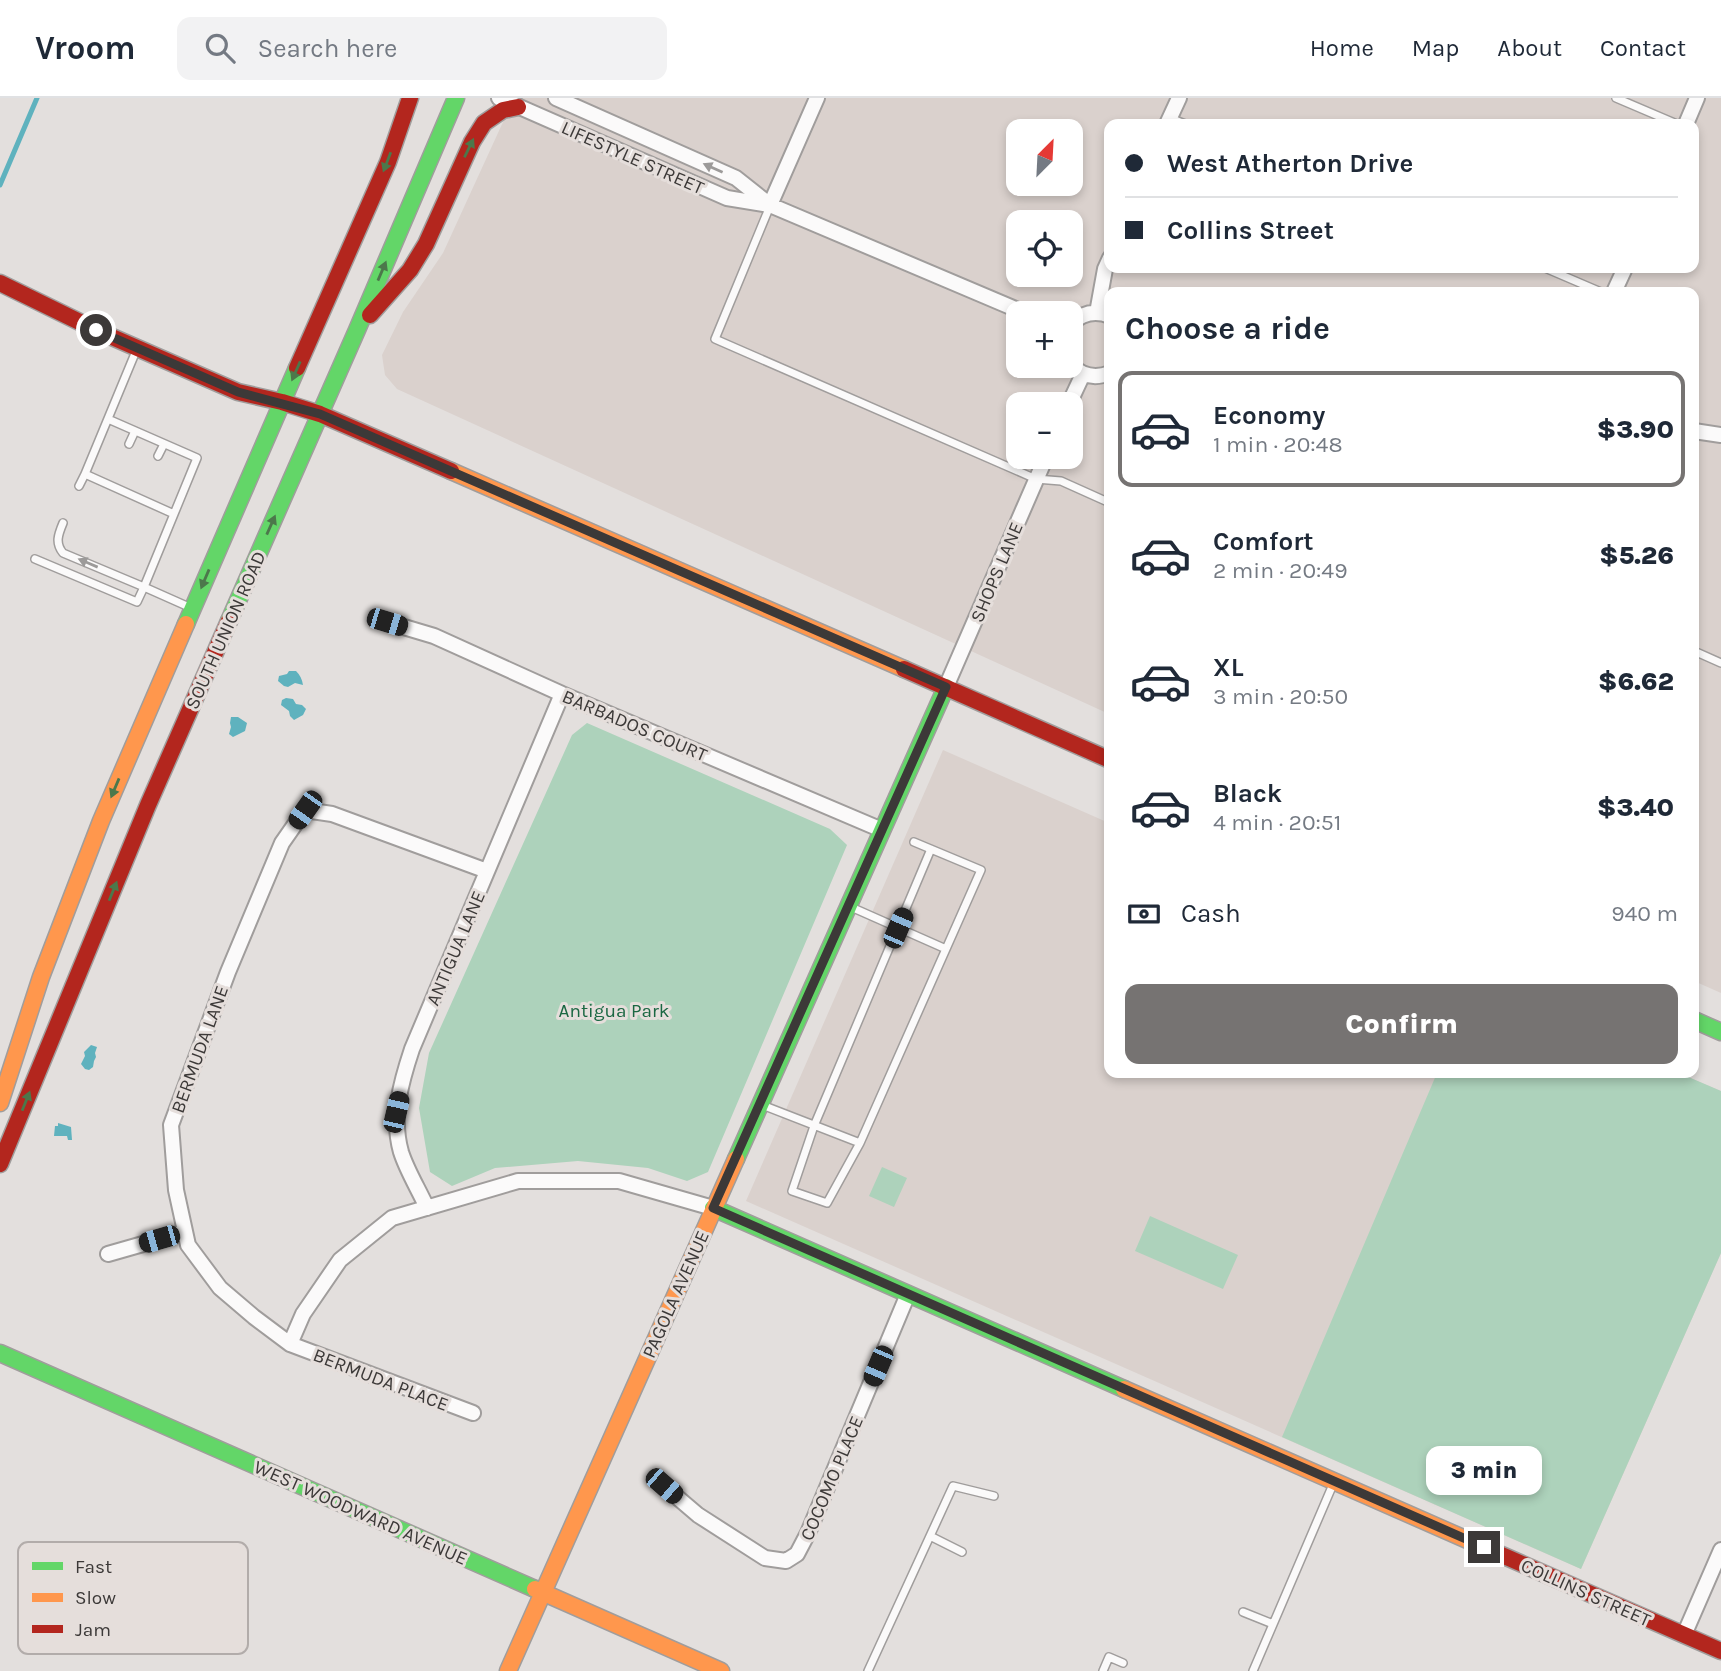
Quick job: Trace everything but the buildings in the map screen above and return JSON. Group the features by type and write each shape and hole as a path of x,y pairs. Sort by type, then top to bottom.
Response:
{"street":[{"name":"SOUTH UNION ROAD","path":"0,1102 41,977 71,898 193,608 388,162 410,98"},
{"name":"SOUTH UNION ROAD","path":"0,1164 148,805 456,98"},
{"name":"LIFESTYLE STREET","path":"499,98 727,198 770,205 1006,305"},
{"name":"LIFESTYLE STREET","path":"556,98 736,178 770,205"},
{"path":"770,205 817,98"},
{"path":"1170,119 1179,98"},
{"path":"1688,119 1698,98"},
{"path":"357,330 410,270 425,244 472,142 484,123 503,110 518,107"},
{"path":"0,283 238,392 320,414 1104,757"},
{"path":"1083,315 1103,314 1104,292"},
{"path":"1083,372 1095,377 1104,375"},
{"path":"1699,432 1721,435"},
{"name":"SHOPS LANE","path":"946,687 1041,469"},
{"name":"BARBADOS COURT","path":"387,622 434,636 562,694 882,830"},
{"name":"PAGOLA AVENUE","path":"508,1671 946,687"},
{"name":"ANTIGUA LANE","path":"427,1208 401,1152 396,1112 405,1070 562,694"},
{"name":"BERMUDA LANE","path":"290,1344 220,1288 188,1245 176,1190 171,1125 228,972 282,843 305,810 332,814 487,871"},
{"path":"1699,1022 1721,1032"},
{"name":"COLLINS STREET","path":"290,1344 303,1314 340,1259 392,1218 518,1181 619,1181 713,1208 1721,1651"},
{"path":"108,1254 185,1232"},
{"name":"COCOMO PLACE","path":"664,1486 698,1515 765,1558 786,1560 797,1554 908,1294"},
{"name":"BERMUDA PLACE","path":"290,1344 473,1413"},
{"name":"WEST WOODWARD AVENUE","path":"0,1353 721,1671"},
{"path":"1684,1635 1721,1550"}],"lane":[{"path":"1616,98 1665,119"},
{"path":"770,205 715,340 1036,479 1061,481 1104,500"},
{"path":"1557,273 1589,287"},
{"path":"79,486 137,348"},
{"path":"34,559 137,603 197,458 108,419"},
{"path":"130,444 135,431"},
{"path":"158,456 164,444"},
{"path":"85,474 174,514"},
{"path":"112,486 116,476"},
{"path":"141,499 145,488"},
{"path":"63,523 57,538 58,547 63,553 193,608"},
{"path":"1699,653 1721,663"},
{"path":"914,842 931,849 981,870 860,1143 827,1203 792,1191 814,1126 931,849"},
{"path":"848,906 946,949"},
{"path":"759,1104 860,1143"},
{"path":"1253,1671 1334,1481"},
{"path":"868,1671 954,1486 994,1496"},
{"path":"930,1536 962,1552"},
{"path":"1243,1612 1273,1624"},
{"path":"1103,1671 1109,1657 1123,1663"}],"shaded area":[{"path":"514,98 1721,98 1721,993 1699,983 1699,287 1104,287 1104,712 397,389 385,375 382,355 403,312 443,253"},
{"path":"943,750 1104,821 1104,1078 1691,1078 1721,1091 1721,1253 1581,1569 746,1201"}],"green space":[{"name":"Antigua Park","path":"587,723 830,829 847,845 708,1172 687,1181 648,1168 578,1161 495,1168 452,1186 430,1172 419,1108 429,1053 572,735"},
{"path":"1435,1078 1691,1078 1721,1091 1721,1253 1581,1569 1282,1437"},
{"path":"882,1167 907,1178 894,1207 869,1196"},
{"path":"1150,1216 1238,1255 1223,1289 1135,1251"}],"water":[{"path":"296,671 303,685 295,683 288,687 278,681 279,676"},
{"path":"286,698 293,699 296,704 306,709 303,715 294,720 290,716 289,711 281,705"},
{"path":"231,717 238,717 247,723 245,731 233,737 229,734"},
{"path":"91,1045 97,1047 93,1067 89,1070 81,1064 84,1052"},
{"path":"58,1123 71,1127 72,1140 68,1140 67,1136 54,1136"}],"waterway":[{"path":"0,185 37,98"}],"traffic: fast":[{"path":"229,621 456,98"},
{"path":"186,624 297,368"},
{"path":"736,1159 946,687"},
{"path":"1699,1022 1721,1032"},
{"path":"713,1208 1124,1389"},
{"path":"0,1353 535,1589"}],"traffic: slow":[{"path":"451,471 904,669"},
{"path":"0,1103 41,977 101,821 186,624"},
{"path":"508,1671 736,1159"},
{"path":"1124,1389 1472,1542"},
{"path":"535,1589 721,1671"}],"traffic: jam":[{"path":"297,368 388,162 410,98"},
{"path":"370,315 410,270 426,244 472,142 484,123 503,110 518,107"},
{"path":"0,283 96,330 238,392 320,414 451,471"},
{"path":"0,1164 148,805 229,621"},
{"path":"904,669 1104,757"},
{"path":"1472,1542 1721,1651"}],"route":[{"path":"96,330 238,392 320,414 946,687 713,1208 1484,1547"}]}
